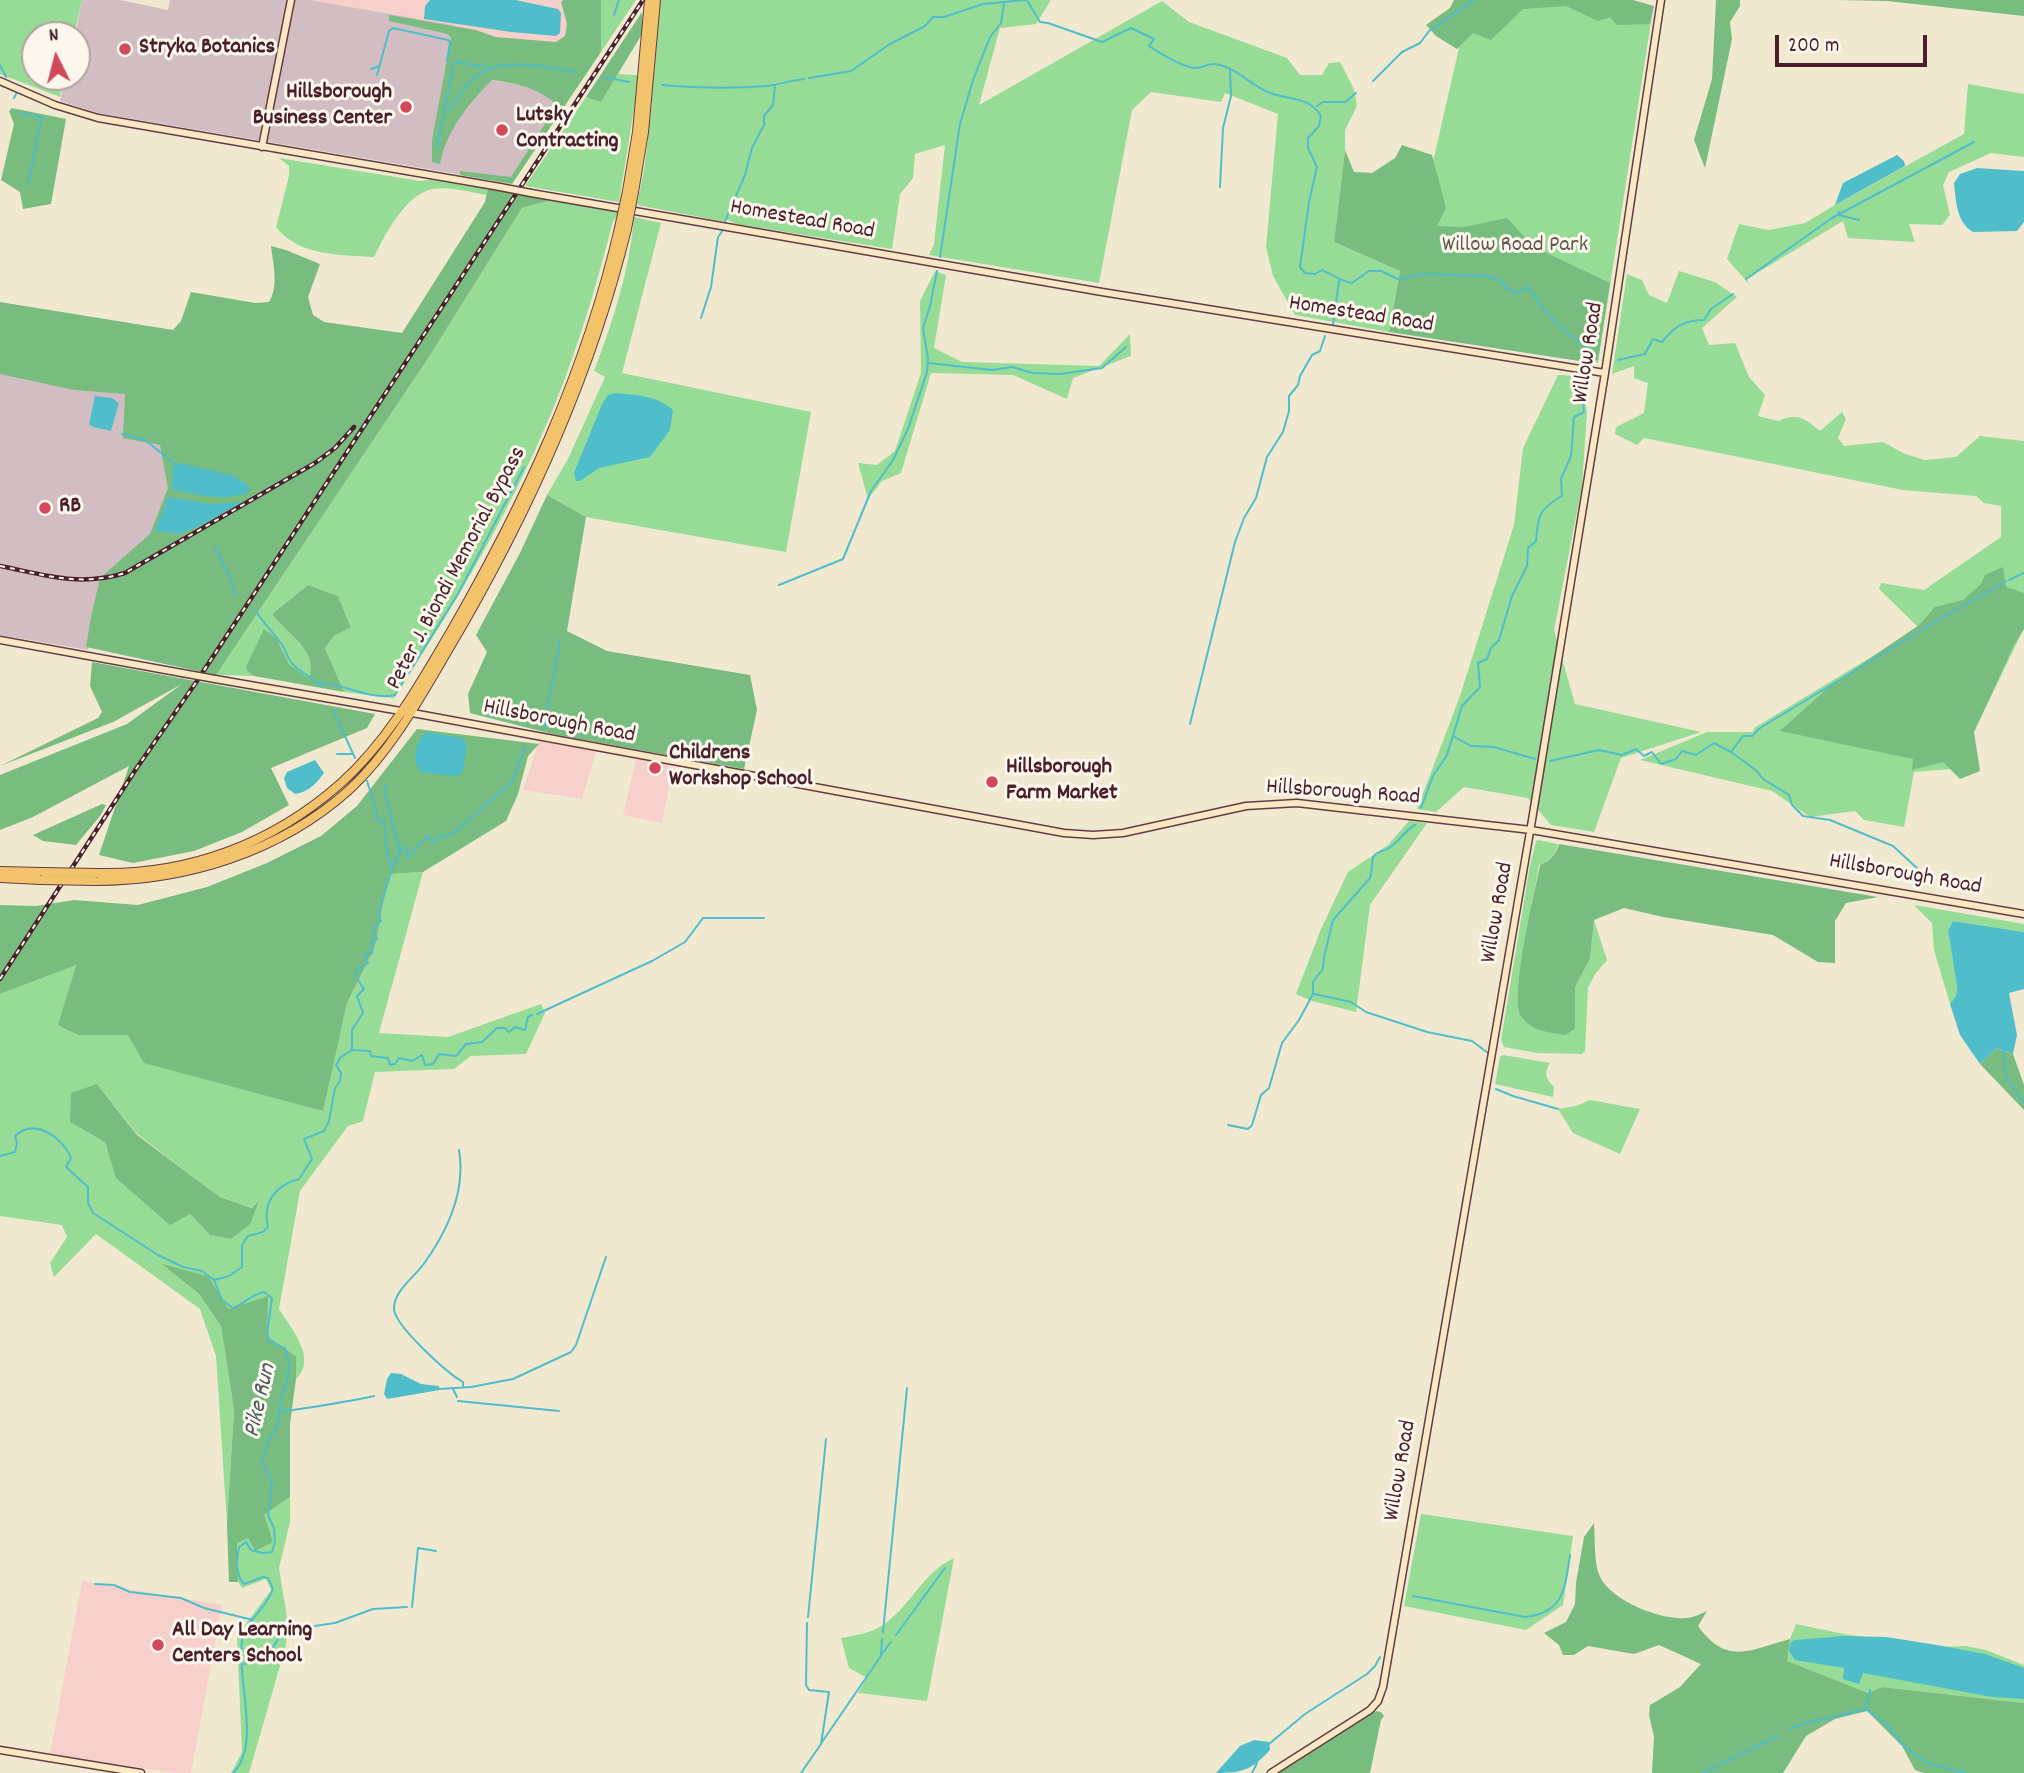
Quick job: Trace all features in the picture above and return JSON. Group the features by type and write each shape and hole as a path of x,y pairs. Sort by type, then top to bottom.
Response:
{"highway":[{"name":"Peter J. Biondi Memorial Bypass","path":"631,191 649,0"},
{"name":"Peter J. Biondi Memorial Bypass","path":"0,878 96,877 143,872 199,862 226,853 269,834 311,808 367,757 407,712 499,561 563,427 599,328 644,132 656,0"},
{"name":"Peter J. Biondi Memorial Bypass","path":"0,871 42,876"}],"street":[{"path":"262,147 291,0"},
{"name":"Willow Road","path":"1271,1773 1366,1714 1375,1706 1380,1696 1531,830 1605,373 1661,0"},
{"name":"Homestead Road","path":"0,80 55,105 89,116 1150,300 1605,373"},
{"name":"Hillsborough Road","path":"0,640 1063,833 1123,833 1238,807 1283,803 1531,830 2024,914"},
{"path":"0,1750 141,1773"}],"shaded area":[{"path":"82,0 120,0 168,10 170,0 310,0 454,25 448,74 570,92 510,183 98,113 60,101 62,91 91,91 91,21 78,21"},
{"path":"310,0 588,0 570,92 447,74 454,25"},
{"path":"0,367 132,393 177,448 161,537 100,587 88,650 0,635"},
{"path":"539,741 596,751 582,799 523,790"},
{"path":"636,759 673,766 662,823 623,815"},
{"path":"82,1581 222,1605 191,1773 174,1773 50,1754"}],"green space":[{"path":"0,0 82,0 77,21 21,21 21,82 0,74"},
{"path":"601,0 636,0 601,52"},
{"path":"601,0 601,52 512,184 460,175 460,171 511,177 557,105 543,94 518,85 492,80 453,129 440,164 432,162 432,140 451,38 448,34 389,21 389,15 476,30 496,37 556,42 565,36 567,24 561,2"},
{"path":"660,0 1051,0 1036,24 1000,28 979,105 1162,1 1189,22 1287,58 1300,75 1322,75 1329,63 1340,62 1354,89 1357,106 1345,130 1334,242 1400,271 1389,332 1295,315 1273,276 1266,247 1278,114 1225,93 1221,102 1151,92 1132,110 1099,283 929,255 934,244 945,145 915,154 913,178 900,194 892,249 637,205 652,102 635,102 619,202 525,186 586,97 601,101 618,74 654,76"},
{"path":"1454,0 1633,0 1654,6 1650,24 1617,25 1610,17 1598,21 1566,6 1523,9 1491,40 1473,33 1457,49 1436,36 1426,25 1450,8"},
{"name":"Willow Road Park","path":"1470,0 1653,9 1598,363 1394,332"},
{"path":"1716,0 1740,0 1740,6 1730,22 1732,39 1705,168 1694,140 1712,79"},
{"path":"1836,0 2024,0 2024,16 1887,1"},
{"path":"642,12 642,34 601,102 586,97"},
{"path":"1968,84 2024,94 2024,157 1991,153 1949,172 1943,185 1950,215 1942,225 1909,224 1915,242 1848,238 1843,221 1747,279 1749,284 1727,259 1739,224 1769,230 1805,223 1964,134"},
{"path":"44,91 61,91 60,97"},
{"path":"12,108 66,119 51,204 23,209 20,192 1,180 14,124 9,111"},
{"path":"1402,145 1432,155 1446,208 1437,226 1464,227 1507,218 1534,247 1610,283 1598,360 1586,362 1389,332 1400,271 1334,242 1345,150 1354,172 1372,173 1395,158"},
{"path":"279,158 488,189 487,195 446,188 423,192 397,217 374,257 334,254 296,244 276,227 289,176 289,166"},
{"path":"488,189 551,200 522,208 429,357 216,675 86,647 100,578 150,534 168,488 160,445 123,438 125,394 74,390 0,374 0,302 173,330 181,321 191,292 255,303 269,302 275,282 271,246 320,264 308,297 313,315 324,322 402,333 485,202"},
{"path":"551,200 618,211 581,332 552,413 525,472 453,604 394,698 344,692 325,648 334,636 351,626 338,596 308,585 272,614 304,648 311,665 307,678 289,664 277,639 264,630 248,672 254,676 216,675 429,357 522,208"},
{"path":"634,217 661,223 622,373 811,412 786,552 586,517 547,495 569,457 605,377 594,371 620,295"},
{"path":"935,271 946,275 934,348 962,362 1099,366 1130,334 1131,356 1073,378 1067,399 1013,375 931,373 901,473 882,481 868,499 858,463 877,465 895,451 921,373 920,301"},
{"path":"1679,271 1715,282 1737,297 1702,328 1709,345 1735,343 1749,377 1765,395 1758,416 1778,421 1791,417 1801,418 1820,431 1842,412 1846,419 1838,438 1844,446 1883,442 1905,454 1925,460 1956,457 1980,436 2024,441 2024,628 1974,732 1973,767 1914,772 1904,827 1864,820 1855,811 1810,817 1772,791 1640,760 1707,732 1753,732 1754,728 1919,628 1879,589 1881,583 1924,590 2001,537 2001,506 1984,503 1976,496 1903,490 1644,438 1637,445 1615,434 1616,427 1644,413 1648,383 1634,378 1634,366 1612,374 1627,274 1642,280 1649,295 1667,303"},
{"path":"1558,375 1580,376 1587,412 1582,486 1554,630 1575,704 1701,732 1621,758 1594,832 1551,825 1528,798 1464,787 1436,812 1417,809 1460,696 1514,525 1523,448"},
{"path":"547,495 586,517 567,631 607,651 750,675 757,710 744,769 552,734 470,713 468,694 487,652 476,635 520,553"},
{"path":"2003,567 2006,587 2024,593 2024,629 1974,732 1980,771 1960,779 1943,762 1912,770 1913,759 1780,731 1831,685 1919,625 1935,607 1963,600 1981,584 1985,575"},
{"path":"308,585 338,596 351,627 334,636 325,648 344,692 254,676 246,667 264,629 277,639 289,664 307,677 310,675 311,665 304,648 272,614"},
{"path":"92,662 375,714 367,728 271,768 289,805 242,832 194,851 133,863 99,855 129,766 33,817 0,830 0,775 127,724 182,684 113,722 0,766 98,718 102,712 90,686"},
{"path":"417,729 539,744 528,756 518,794 506,821 423,872 389,874 375,947 347,1003 323,1111 144,1063 128,1035 78,1035 58,1025 76,965 0,994 0,905 36,906 74,900 138,905 207,887 267,863 321,836 357,806"},
{"path":"102,804 106,805 100,816 76,845 43,841 33,835"},
{"path":"1409,821 1427,823 1370,905 1356,1012 1312,1001 1296,994 1321,929 1348,872 1388,845"},
{"path":"1538,840 1558,844 1552,857 1539,865 1518,984 1574,1029 1575,987 1590,959 1594,920 1607,960 1588,988 1585,1051 1582,1054 1537,1053 1504,1047 1501,1040 1530,865"},
{"path":"1559,844 1878,897 1846,903 1835,921 1835,963 1818,962 1773,935 1624,908 1594,920 1590,959 1575,987 1575,1029 1565,1035 1530,1025 1521,1016 1518,1005 1520,967 1540,865 1552,857"},
{"path":"423,872 379,1033 448,1037 541,1004 545,1013 526,1054 471,1056 454,1069 375,1072 363,1121 348,1126 300,1191 279,1309 303,1353 302,1371 296,1379 296,1356 229,1309 208,1276 164,1265 199,1294 221,1326 234,1410 227,1524 216,1356 200,1309 96,1234 54,1277 50,1263 67,1237 62,1225 0,1216 0,994 76,964 59,1025 78,1035 128,1035 322,1111 347,1003 375,947 389,874","holes":["97,1084 137,1134 220,1197 253,1208 257,1203 231,1239 210,1235 190,1214 117,1178 105,1142"]},
{"path":"1914,905 2024,924 2024,932 1953,921 1948,930 1957,987 1956,996 1950,1004 1934,950 1932,923"},
{"path":"1997,1048 2013,1054 2024,1085 2024,1110 1980,1064"},
{"path":"1503,1055 1550,1063 1546,1073 1554,1087 1553,1097 1495,1084 1500,1057"},
{"path":"97,1084 137,1135 220,1197 252,1208 259,1201 250,1224 231,1239 210,1235 190,1214 170,1225 116,1178 105,1142 70,1122 71,1093"},
{"path":"1590,1100 1640,1109 1620,1154 1573,1133 1558,1109"},
{"path":"162,1264 208,1276 229,1309 268,1296 267,1336 296,1356 290,1424 290,1497 264,1515 273,1542 255,1551 248,1538 237,1543 238,1582 229,1582 227,1524 234,1410 221,1326 199,1294"},
{"path":"290,1497 290,1522 279,1568 287,1617 286,1645 249,1773 231,1773 242,1752 237,1636 271,1590 266,1579 242,1588 238,1582 237,1543 248,1537 264,1515"},
{"path":"1421,1514 1573,1536 1563,1605 1526,1630 1404,1606"},
{"path":"1594,1523 1598,1572 1612,1591 1635,1606 1662,1616 1689,1618 1707,1611 1698,1626 1709,1638 1729,1651 1751,1650 1790,1639 1787,1661 1868,1693 1882,1687 2024,1703 2024,1773 1924,1773 1915,1770 1902,1746 1867,1711 1835,1719 1806,1736 1783,1773 1652,1773 1654,1737 1649,1715 1650,1705 1680,1687 1701,1664 1659,1645 1634,1654 1588,1646 1574,1655 1563,1655 1559,1645 1544,1633 1566,1622 1575,1604 1584,1537"},
{"path":"954,1558 927,1701 858,1693 867,1678 849,1668 841,1638 882,1626 935,1571"},
{"path":"1796,1624 1844,1634 1937,1647 1966,1646 1986,1650 2024,1665 2024,1703 1882,1687 1868,1693 1786,1661"},
{"path":"1376,1711 1384,1716 1370,1773 1278,1773"}],"water":[{"path":"430,0 515,0 558,9 561,13 560,33 556,36 511,32 424,19 425,6"},
{"path":"1897,155 1904,161 1905,166 1835,205 1843,183"},
{"path":"1977,168 2024,171 2024,222 2017,231 1973,232 1963,223 1954,183 1960,174"},
{"path":"614,393 660,401 673,410 670,430 650,457 599,468 576,481 574,473 602,404 608,395"},
{"path":"95,396 112,398 119,403 111,431 89,424"},
{"path":"181,463 234,476 250,487 247,493 228,497 172,489 173,465"},
{"path":"168,497 211,504 242,502 198,527 178,534 155,531"},
{"path":"426,732 463,738 467,747 462,774 453,776 420,772 416,750 419,740"},
{"path":"315,760 324,773 315,784 295,794 287,788 284,778 287,772"},
{"path":"1953,921 2024,932 2024,989 2009,993 2017,1035 2013,1054 1997,1048 1980,1064 1960,1035 1950,1004 1956,996 1957,987 1948,930"},
{"path":"391,1373 401,1374 421,1384 439,1386 440,1390 387,1399 384,1394"},
{"path":"1843,1636 1886,1637 1985,1654 2024,1668 2024,1699 1992,1697 1863,1673 1859,1684 1843,1679 1844,1668 1795,1660 1789,1651 1791,1642 1795,1640"},
{"path":"1254,1740 1269,1742 1270,1750 1258,1762 1240,1771 1216,1773 1240,1746"}],"waterway":[{"path":"614,15 619,0"},
{"path":"809,78 851,71 890,44 925,26 933,17 944,17 983,4 1025,0"},
{"path":"1027,0 1040,22 1102,42 1131,28 1154,39 1149,46 1170,59 1194,68 1212,64 1223,66 1268,92 1304,102 1316,109 1321,116 1319,126 1308,138 1308,148 1317,167 1300,267 1305,273 1315,274 1322,270 1352,283 1369,271 1381,271 1398,279 1423,274 1487,276 1499,280 1509,290 1517,293 1528,287 1556,322 1591,351 1593,356 1589,364"},
{"path":"1373,81 1402,52 1420,43 1429,31 1474,0"},
{"path":"940,257 960,124 990,37 1001,23 1004,3"},
{"path":"377,75 389,31 393,28 448,40 447,61"},
{"path":"437,147 454,62 488,67"},
{"path":"0,65 6,77"},
{"path":"449,110 473,79 496,67 522,65 576,72"},
{"path":"371,69 379,66"},
{"path":"1220,187 1223,128 1231,96 1230,71"},
{"path":"604,77 629,82"},
{"path":"662,85 740,88 804,79"},
{"path":"725,221 745,175 752,148 764,125 764,116 773,105 775,85"},
{"path":"1317,106 1323,102 1345,102 1356,93"},
{"path":"14,98 16,94"},
{"path":"20,113 42,117 28,184"},
{"path":"1746,279 1832,218 1974,142"},
{"path":"1839,212 1839,215 1859,220"},
{"path":"701,318 711,287 718,237 723,230"},
{"path":"779,585 843,559 871,491 893,460 908,429 927,372 928,358 923,328 937,271"},
{"path":"1333,324 1339,281"},
{"path":"1618,360 1645,354 1653,339 1662,342 1680,325 1704,320 1711,309 1733,294"},
{"path":"1190,724 1235,542 1244,518 1256,498 1267,457 1283,432 1289,411 1289,396 1298,385 1312,355 1320,351 1325,336"},
{"path":"928,363 992,370 1012,367 1033,373 1060,374 1102,368 1126,347"},
{"path":"1421,808 1433,776 1447,755 1462,706 1480,687 1478,663 1487,659 1491,648 1499,640 1512,596 1527,566 1528,548 1536,541 1541,514 1562,496 1561,479 1571,456 1574,417 1584,412 1581,382 1587,377"},
{"path":"122,434 145,440 175,464"},
{"path":"319,683 376,696 395,695 458,594 524,467"},
{"path":"214,546 231,579 235,596"},
{"path":"2009,580 2024,573"},
{"path":"1947,615 2006,581"},
{"path":"255,610 283,646 291,662 321,687"},
{"path":"1550,761 1599,750 1622,755 1636,749 1644,756 1652,752 1661,764 1676,759 1682,751 1696,755 1714,743 1731,752 1743,736 1752,736 1760,728 1945,616"},
{"path":"544,729 560,639"},
{"path":"333,710 355,758"},
{"path":"1453,736 1471,746 1494,747 1535,759"},
{"path":"214,1280 229,1276 242,1267 242,1245 248,1236 263,1232 268,1227 269,1202 278,1190 299,1179 312,1159 304,1139 324,1131 329,1121 335,1088 340,1081 341,1073 336,1065 341,1057 352,1050 352,1030 363,1013 357,996 364,989 356,977 357,969 368,963 364,955 372,953 371,942 377,939 373,928 381,921 378,914 393,866 403,847 407,848 408,857 428,836 433,843 438,837 455,832 512,782 525,747"},
{"path":"1731,752 1757,771 1763,779 1789,795 1792,805 1803,816 1830,820 1893,846 1931,881"},
{"path":"337,754 353,754"},
{"path":"367,781 377,813 376,819 383,821 385,826 387,854 392,865"},
{"path":"388,785 384,789 400,853"},
{"path":"1228,1125 1248,1129 1252,1125 1261,1095 1269,1088 1282,1043 1299,1020 1313,994 1313,982 1323,969 1333,920 1370,878 1375,854 1393,845 1415,825"},
{"path":"537,1014 652,961 685,942 703,918 764,918"},
{"path":"1314,994 1351,1002 1366,1012 1427,1032 1472,1041 1488,1053"},
{"path":"352,1050 370,1051 371,1056 388,1058 390,1065 395,1064 399,1058 412,1061 422,1055 425,1065 433,1064 439,1054 456,1056 466,1044 482,1042 497,1028 505,1028 509,1032 515,1027 525,1030 528,1017 532,1015"},
{"path":"2003,1051 2006,1077 2024,1103"},
{"path":"1496,1089 1558,1109"},
{"name":"Pike Run","path":"0,1156 15,1152 15,1136 23,1131 39,1129 47,1132 62,1143 71,1158 66,1167 88,1187 88,1203 93,1213 158,1255 183,1267 202,1271 214,1280 222,1300 233,1308 260,1293 264,1292 272,1298 267,1334 270,1342 285,1348 289,1361 287,1384 281,1397 277,1427 268,1441 262,1462 272,1481 268,1515 274,1528 275,1542 272,1552 263,1553 251,1550 246,1542 239,1547 237,1562 239,1576 244,1584 263,1577 268,1578 273,1589 247,1627 242,1640 246,1746 233,1773"},
{"path":"459,1150 460,1181 447,1225 423,1265 400,1291 394,1309 412,1337 463,1382 463,1387"},
{"path":"439,1389 471,1387 513,1379 571,1352 576,1345 606,1257"},
{"path":"883,1632 907,1388"},
{"path":"453,1389 457,1397"},
{"path":"280,1412 374,1396"},
{"path":"458,1401 559,1411"},
{"path":"808,1617 826,1439"},
{"path":"412,1607 418,1548 436,1551"},
{"path":"1413,1596 1525,1617 1538,1615 1548,1610 1560,1597 1570,1555"},
{"path":"896,1635 945,1568"},
{"path":"95,1584 114,1585 130,1592 181,1598 204,1608 253,1620"},
{"path":"244,1664 266,1659 278,1639 294,1629 335,1623 373,1609 407,1607"},
{"path":"801,1773 821,1744 829,1692 809,1690 806,1685 807,1623"},
{"path":"822,1742 881,1656 882,1639"},
{"path":"881,1655 891,1642"},
{"path":"1269,1744 1305,1714 1367,1674 1380,1657"},
{"path":"1866,1708 1870,1690"},
{"path":"1790,1729 1866,1709 1886,1724 1905,1747 1927,1763 1966,1773"},
{"path":"1703,1773 1777,1736"},
{"path":"1252,1773 1257,1763"}],"railway":[{"path":"0,979 643,0"},
{"path":"0,566 77,579 125,573 315,463 335,448 354,427"}],"place":[{"name":"Stryka Botanics","path":"125,49"},
{"name":"Hillsborough Business Center","path":"406,107"},
{"name":"Lutsky Contracting","path":"502,130"},
{"name":"RB","path":"45,508"},
{"name":"Childrens Workshop School","path":"655,768"},
{"name":"Hillsborough Farm Market","path":"992,782"},
{"name":"All Day Learning Centers School","path":"158,1645"}]}
